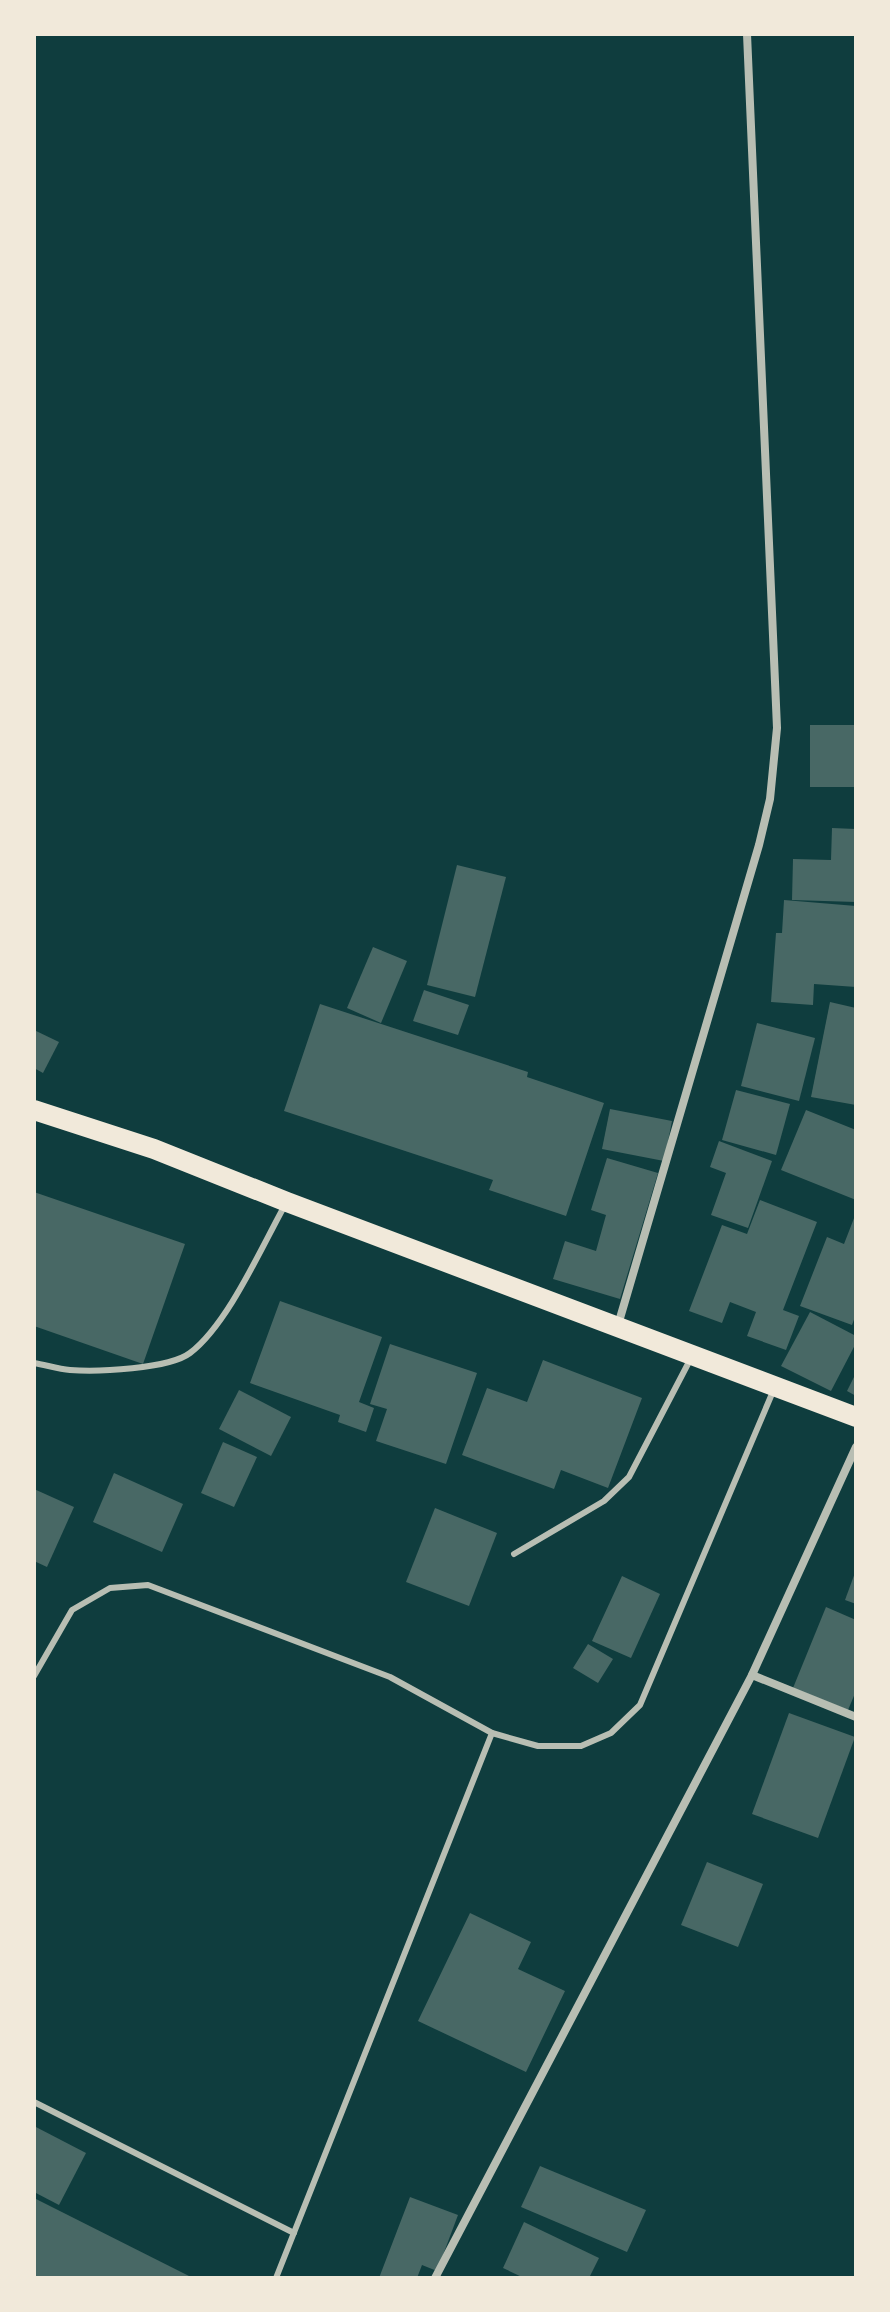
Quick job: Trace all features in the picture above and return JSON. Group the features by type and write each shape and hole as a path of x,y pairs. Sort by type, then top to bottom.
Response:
{"main road":[{"path":"34,1110 154,1149 856,1417"}],"street":[{"path":"618,1326 759,845 770,799 776,742 747,34"},
{"path":"435,2278 752,1675 856,1447"},
{"path":"752,1675 856,1717"}],"lane":[{"path":"34,1363 68,1370 107,1370 158,1364 188,1356 216,1328 287,1202"},
{"path":"514,1554 604,1501 629,1477 693,1354"},
{"path":"34,1676 72,1610 110,1588 148,1585 390,1677 492,1733 538,1746 581,1746 611,1733 640,1705 775,1385"},
{"path":"276,2278 492,1733"},
{"path":"34,2102 294,2233"}],"building":[{"path":"810,725 855,725 855,787 810,787"},
{"path":"832,828 856,829 856,902 792,900 793,859 831,860"},
{"path":"457,865 506,877 475,997 427,985"},
{"path":"784,900 856,906 856,987 814,984 813,1005 771,1002 776,933 782,933"},
{"path":"373,947 407,961 381,1023 347,1008"},
{"path":"424,990 469,1005 458,1035 413,1021"},
{"path":"830,1002 856,1008 856,1105 811,1097"},
{"path":"320,1004 528,1072 527,1077 604,1103 566,1216 489,1190 493,1180 284,1111"},
{"path":"757,1023 815,1038 799,1101 741,1086"},
{"path":"34,1030 59,1042 43,1073 34,1068"},
{"path":"736,1090 790,1104 776,1155 722,1140"},
{"path":"610,1109 672,1121 664,1161 602,1149"},
{"path":"806,1110 856,1130 856,1200 781,1170"},
{"path":"719,1141 772,1161 748,1228 711,1215 726,1173 710,1167"},
{"path":"607,1158 658,1173 620,1299 553,1279 565,1241 596,1251 606,1215 591,1210"},
{"path":"34,1192 185,1244 143,1364 34,1326"},
{"path":"760,1200 817,1222 783,1310 799,1316 786,1350 747,1336 756,1312 730,1302 722,1323 689,1311 722,1225 747,1234"},
{"path":"856,1213 856,1314 852,1325 800,1306 827,1237 844,1244"},
{"path":"280,1301 382,1337 359,1402 374,1408 366,1432 338,1422 340,1415 250,1383"},
{"path":"810,1312 856,1336 856,1343 831,1391 781,1366"},
{"path":"390,1344 477,1373 446,1464 376,1441 387,1409 370,1404"},
{"path":"543,1360 642,1398 608,1488 561,1470 554,1489 462,1455 487,1388 527,1402"},
{"path":"856,1373 856,1396 847,1391"},
{"path":"239,1390 291,1417 271,1456 219,1429"},
{"path":"223,1442 257,1457 234,1507 201,1493"},
{"path":"114,1473 183,1504 162,1552 93,1522"},
{"path":"34,1489 74,1507 47,1567 34,1561"},
{"path":"435,1508 497,1533 469,1606 406,1582"},
{"path":"856,1570 856,1604 845,1600"},
{"path":"622,1576 660,1594 631,1658 592,1641"},
{"path":"826,1607 856,1620 856,1691 848,1710 793,1688"},
{"path":"588,1644 613,1659 598,1683 573,1668"},
{"path":"789,1713 855,1737 818,1838 752,1814"},
{"path":"707,1862 763,1884 738,1947 681,1925"},
{"path":"470,1913 531,1942 518,1969 565,1991 526,2072 418,2021"},
{"path":"34,2126 86,2153 59,2205 34,2192"},
{"path":"540,2166 646,2210 627,2252 521,2207"},
{"path":"410,2197 458,2215 437,2271 422,2265 417,2278 379,2278"},
{"path":"34,2198 193,2278 34,2278"},
{"path":"524,2222 599,2258 589,2278 524,2278 503,2268"}]}
